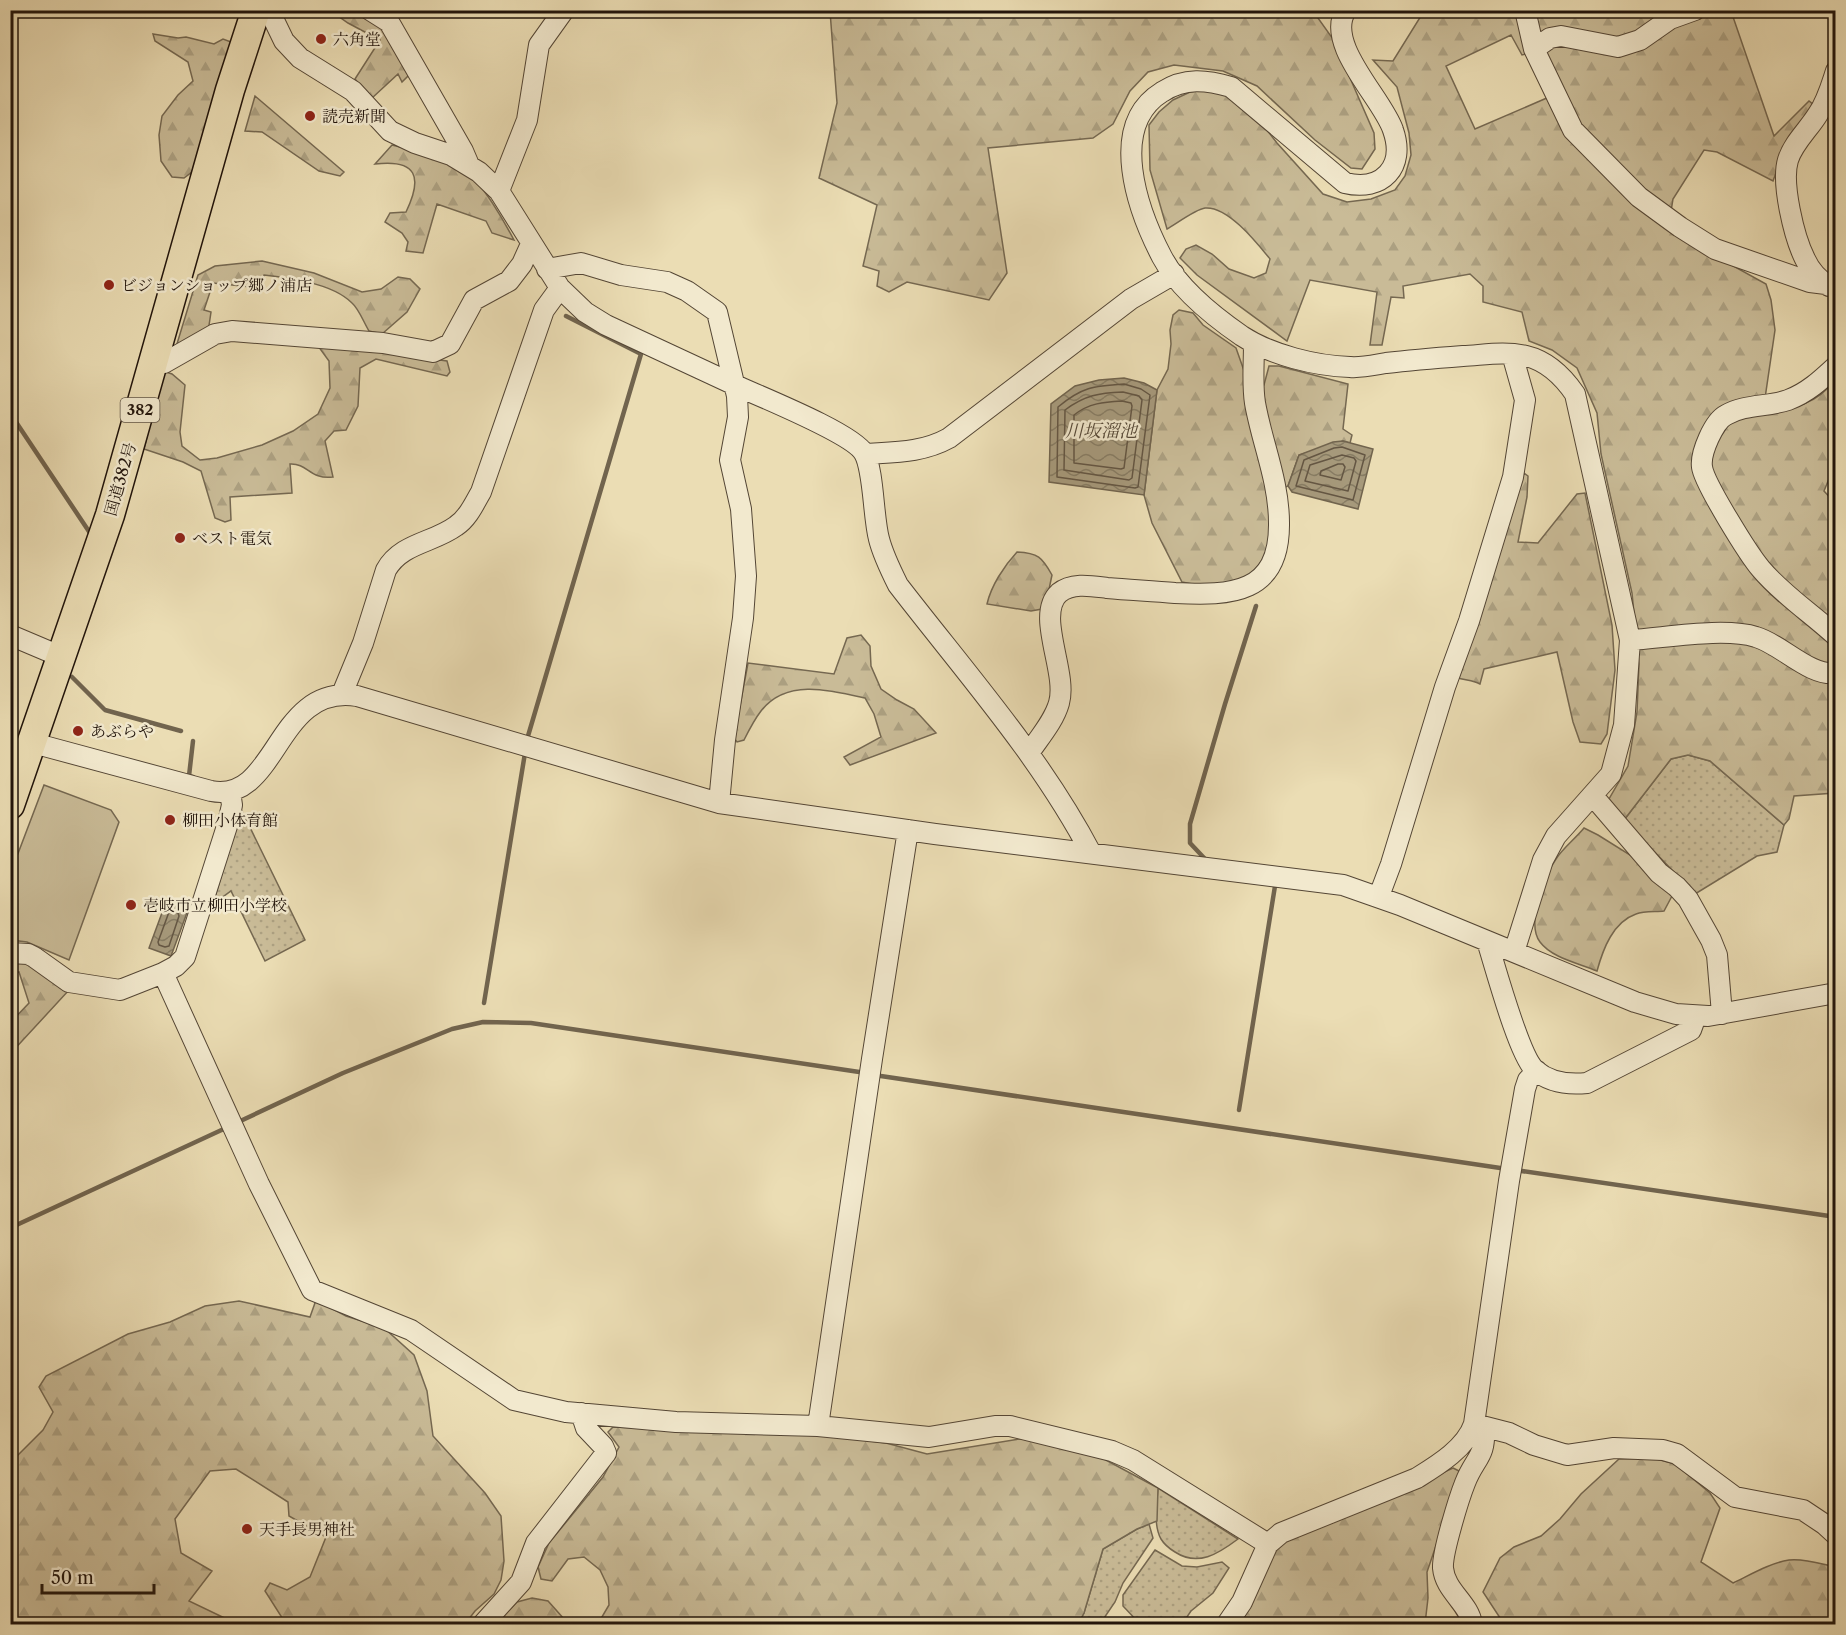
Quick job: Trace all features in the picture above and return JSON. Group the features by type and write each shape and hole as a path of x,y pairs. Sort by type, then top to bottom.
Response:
{"highway":[{"name":"国道382号","path":"10,805 110,515 230,90 256,10"}],"street":[{"path":"268,10 284,41 300,58 353,91 390,131 415,143 451,155 487,178 499,191 560,288 585,312 606,325 847,438 865,454 879,539 898,585 1029,753 1069,814 1091,853"},
{"path":"370,10 389,22 469,165"},
{"path":"499,191 527,120 539,45 564,10"},
{"path":"1346,10 1343,15 1342,40 1393,130 1395,157 1392,170 1384,179 1356,186 1345,183 1232,87 1211,81 1191,81 1172,86 1155,96 1137,120 1131,148 1136,189 1147,223 1163,258 1174,274 1209,309 1254,344 1302,360 1351,368 1502,353 1528,356 1564,379 1575,394 1630,640 1624,725 1611,774 1556,836 1543,860 1514,952"},
{"path":"1525,10 1534,49 1574,130 1639,197 1714,249 1831,287"},
{"path":"1534,49 1550,38 1561,36 1618,47 1640,39 1670,19 1695,10"},
{"path":"1831,287 1814,273 1805,259 1793,222 1785,182 1788,159 1827,97 1836,71"},
{"path":"153,360 164,363 215,334 232,331 384,343 433,352 450,344 474,300 508,281 522,264 531,244"},
{"path":"548,269 580,263 621,275 667,282 687,291 717,312 734,385 738,417 730,460 741,510 746,576 743,618 718,803"},
{"path":"865,454 917,450 934,446 949,438 1131,298 1174,274"},
{"path":"342,694 363,643 386,570 392,560 416,544 456,527 466,518 481,492 544,310 560,288"},
{"path":"1029,753 1053,717 1060,702 1060,669 1049,623 1051,607 1056,595 1063,590 1088,586 1204,595 1229,593 1244,589 1265,574 1272,561 1279,523 1275,482 1255,402 1254,344"},
{"path":"1379,896 1395,853 1445,687 1469,621 1513,477 1525,400 1512,354"},
{"path":"1836,366 1811,389 1787,401 1748,407 1724,416 1712,431 1703,454 1702,466 1719,503 1760,568 1801,608 1836,636"},
{"path":"1630,640 1716,633 1755,636 1815,670 1836,673"},
{"path":"10,635 62,657"},
{"path":"33,743 211,792 230,792 244,785 268,761 301,714 316,701 342,694 357,696 718,803 908,830 1343,885 1379,896 1635,1002 1676,1014 1696,1016 1722,1014 1836,993"},
{"path":"10,953 28,954 69,982 108,990 120,990 176,966 185,957 228,823 232,805 230,792"},
{"path":"1593,796 1659,873 1688,899 1711,940 1717,956 1722,1014"},
{"path":"818,1426 908,830"},
{"path":"1487,941 1530,1064 1557,1083 1587,1083 1691,1030 1696,1016"},
{"path":"163,973 259,1184 312,1290 411,1329 514,1400 581,1413 676,1422 818,1426 929,1437 994,1426 1010,1426 1112,1451 1133,1460 1268,1544"},
{"path":"1472,1624 1471,1617 1448,1584 1443,1568 1444,1554 1466,1482 1484,1446 1479,1425 1512,1168 1525,1089 1528,1080 1537,1071"},
{"path":"483,1624 521,1582 536,1543 606,1453 603,1446 586,1428 581,1413"},
{"path":"1479,1425 1509,1433 1567,1455 1614,1448 1663,1450 1677,1454 1735,1497 1803,1510 1836,1535"},
{"path":"1227,1624 1242,1602 1268,1544 1281,1533 1417,1478 1435,1467 1479,1425"}],"green space":[{"path":"331,11 358,11 385,26 410,74 402,82 398,74 371,99 355,79 380,40"},
{"path":"830,11 1313,11 1333,39 1374,133 1375,149 1362,169 1351,168 1315,140 1257,86 1223,71 1174,65 1148,72 1130,91 1113,124 1093,138 988,148 1007,273 989,300 907,282 889,292 877,286 879,271 863,266 877,205 819,178 837,103"},
{"path":"1424,11 1731,11 1774,136 1809,101 1814,105 1786,145 1773,181 1717,152 1704,150 1673,199 1668,230 1766,284 1771,300 1775,330 1763,412 1803,404 1820,395 1835,380 1835,464 1824,491 1836,504 1835,793 1794,796 1789,819 1784,825 1710,761 1688,755 1671,759 1624,820 1609,799 1628,766 1637,712 1639,664 1632,593 1601,454 1597,413 1577,368 1552,350 1529,341 1522,312 1483,302 1483,286 1470,274 1403,286 1404,298 1391,297 1382,345 1370,345 1377,292 1310,280 1287,341 1197,275 1180,258 1186,249 1196,245 1212,254 1229,269 1254,278 1266,273 1270,259 1241,227 1214,209 1201,209 1167,229 1150,170 1149,125 1159,112 1173,100 1190,92 1210,89 1228,93 1260,121 1323,194 1347,202 1371,199 1395,190 1405,176 1411,155 1409,133 1397,87 1373,60 1393,61","holes":["1511,35 1522,55 1542,50 1556,94 1475,129 1446,66"]},
{"path":"153,34 186,37 214,44 223,39 231,42 192,172 184,178 172,177 161,161 159,135 162,116 178,95 193,81 188,62 155,41"},
{"path":"255,96 344,172 340,176 319,171 262,132 245,131"},
{"path":"392,145 421,152 466,172 486,193 514,240 492,233 486,221 437,204 423,253 406,251 408,242 402,233 385,222 390,213 406,212 414,189 413,173 400,164 375,164"},
{"path":"262,261 314,273 362,292 381,289 398,277 410,279 420,289 407,312 382,334 369,331 359,312 344,296 322,286 264,275 260,288 213,283 204,310 211,312 208,332 176,347 198,275 215,266"},
{"path":"1179,310 1193,313 1203,325 1236,348 1248,382 1264,385 1269,366 1279,366 1348,384 1343,429 1352,435 1350,443 1343,441 1299,455 1288,486 1270,494 1270,536 1264,557 1256,568 1236,582 1210,585 1182,582 1152,523 1144,495 1157,390 1168,369 1170,330 1173,315"},
{"path":"332,345 447,361 450,372 447,376 376,359 360,368 358,406 346,430 334,431 325,441 333,477 319,476 301,466 290,464 292,493 230,497 231,520 225,522 215,518 201,471 183,462 144,449 163,371 172,374 185,385 180,432 182,446 200,460 217,458 262,445 293,431 318,414 330,388 329,361 318,346"},
{"path":"1524,473 1528,476 1527,497 1518,542 1538,543 1577,494 1585,493 1612,625 1615,670 1607,734 1601,744 1580,742 1573,722 1557,652 1484,669 1480,684 1456,677"},
{"path":"1017,552 1030,553 1039,557 1052,575 1042,609 1031,611 987,604 999,576"},
{"path":"861,635 870,646 871,666 881,689 914,709 936,733 850,765 844,757 881,737 874,714 865,698 810,689 783,694 771,701 758,714 744,740 737,742 734,738 748,663 834,674 847,638"},
{"path":"1688,755 1710,761 1784,825 1777,852 1757,856 1695,894 1624,820 1671,759"},
{"path":"44,785 111,810 119,822 69,960 27,942 11,940 11,872"},
{"path":"241,809 305,940 265,961 231,891 213,904"},
{"path":"1584,828 1635,858 1672,896 1664,911 1639,913 1621,923 1606,945 1597,971 1566,960 1545,948 1536,934 1535,924 1538,900 1551,867 1562,851"},
{"path":"11,958 28,960 70,989 11,1053 10,1023 29,1003 19,972 11,974"},
{"path":"316,1300 346,1316 384,1328 414,1355 427,1391 433,1436 485,1493 501,1516 504,1561 501,1580 494,1594 475,1611 465,1624 286,1624 265,1591 270,1583 287,1590 310,1577 326,1537 289,1516 288,1502 236,1469 210,1471 175,1519 181,1553 212,1571 189,1601 237,1624 17,1624 10,1614 10,1463 43,1430 53,1412 39,1387 46,1376 128,1334 170,1322 205,1306 239,1301 310,1317"},
{"path":"613,1427 831,1436 886,1443 927,1454 1025,1438 1104,1459 1158,1488 1157,1521 1137,1529 1103,1549 1084,1613 1078,1624 589,1624 599,1622 609,1605 608,1587 600,1570 584,1557 568,1559 552,1581 541,1579 538,1567 549,1543 603,1477 619,1447 608,1432"},
{"path":"1653,1458 1675,1464 1710,1493 1720,1508 1701,1562 1733,1583 1767,1566 1789,1560 1835,1567 1835,1624 1504,1624 1483,1592 1500,1558 1514,1547 1541,1536 1619,1459"},
{"path":"1453,1468 1461,1472 1427,1572 1428,1598 1425,1624 1238,1624 1274,1551 1286,1539"},
{"path":"1158,1488 1238,1539 1208,1557 1192,1558 1173,1551 1162,1541 1157,1527"},
{"path":"1149,1524 1153,1538 1123,1583 1115,1602 1100,1624 1078,1624 1084,1613 1103,1549"},
{"path":"1155,1550 1182,1566 1197,1567 1222,1562 1229,1568 1213,1593 1191,1611 1182,1624 1140,1624 1123,1606 1123,1595"},
{"path":"532,1598 548,1601 565,1620 582,1624 496,1624 517,1602"}],"water":[{"name":"川坂溜池","path":"1124,378 1144,383 1157,390 1144,495 1049,482 1051,404 1075,386 1099,380"},
{"path":"1343,441 1373,449 1358,509 1292,492 1288,486 1299,455 1333,442"},
{"path":"166,902 188,910 171,956 149,948"}],"waterway":[{"path":"528,736 641,354 566,316"},
{"path":"10,413 92,536"},
{"path":"1206,860 1190,843 1190,824 1256,606"},
{"path":"72,677 105,710 181,731"},
{"path":"193,741 189,776 193,777"},
{"path":"484,1003 525,753"},
{"path":"1239,1110 1275,886"},
{"path":"236,1123 343,1073 452,1029 483,1022 531,1023 866,1073"},
{"path":"874,1075 1507,1169"},
{"path":"10,1228 228,1127"},
{"path":"1515,1170 1836,1217"}],"place":[{"name":"六角堂","path":"321,39"},
{"name":"読売新聞","path":"310,116"},
{"name":"ビジョンショップ郷ノ浦店","path":"109,285"},
{"name":"ベスト電気","path":"180,538"},
{"name":"あぶらや","path":"78,731"},
{"name":"柳田小体育館","path":"170,820"},
{"name":"壱岐市立柳田小学校","path":"131,905"},
{"name":"天手長男神社","path":"247,1529"}]}
